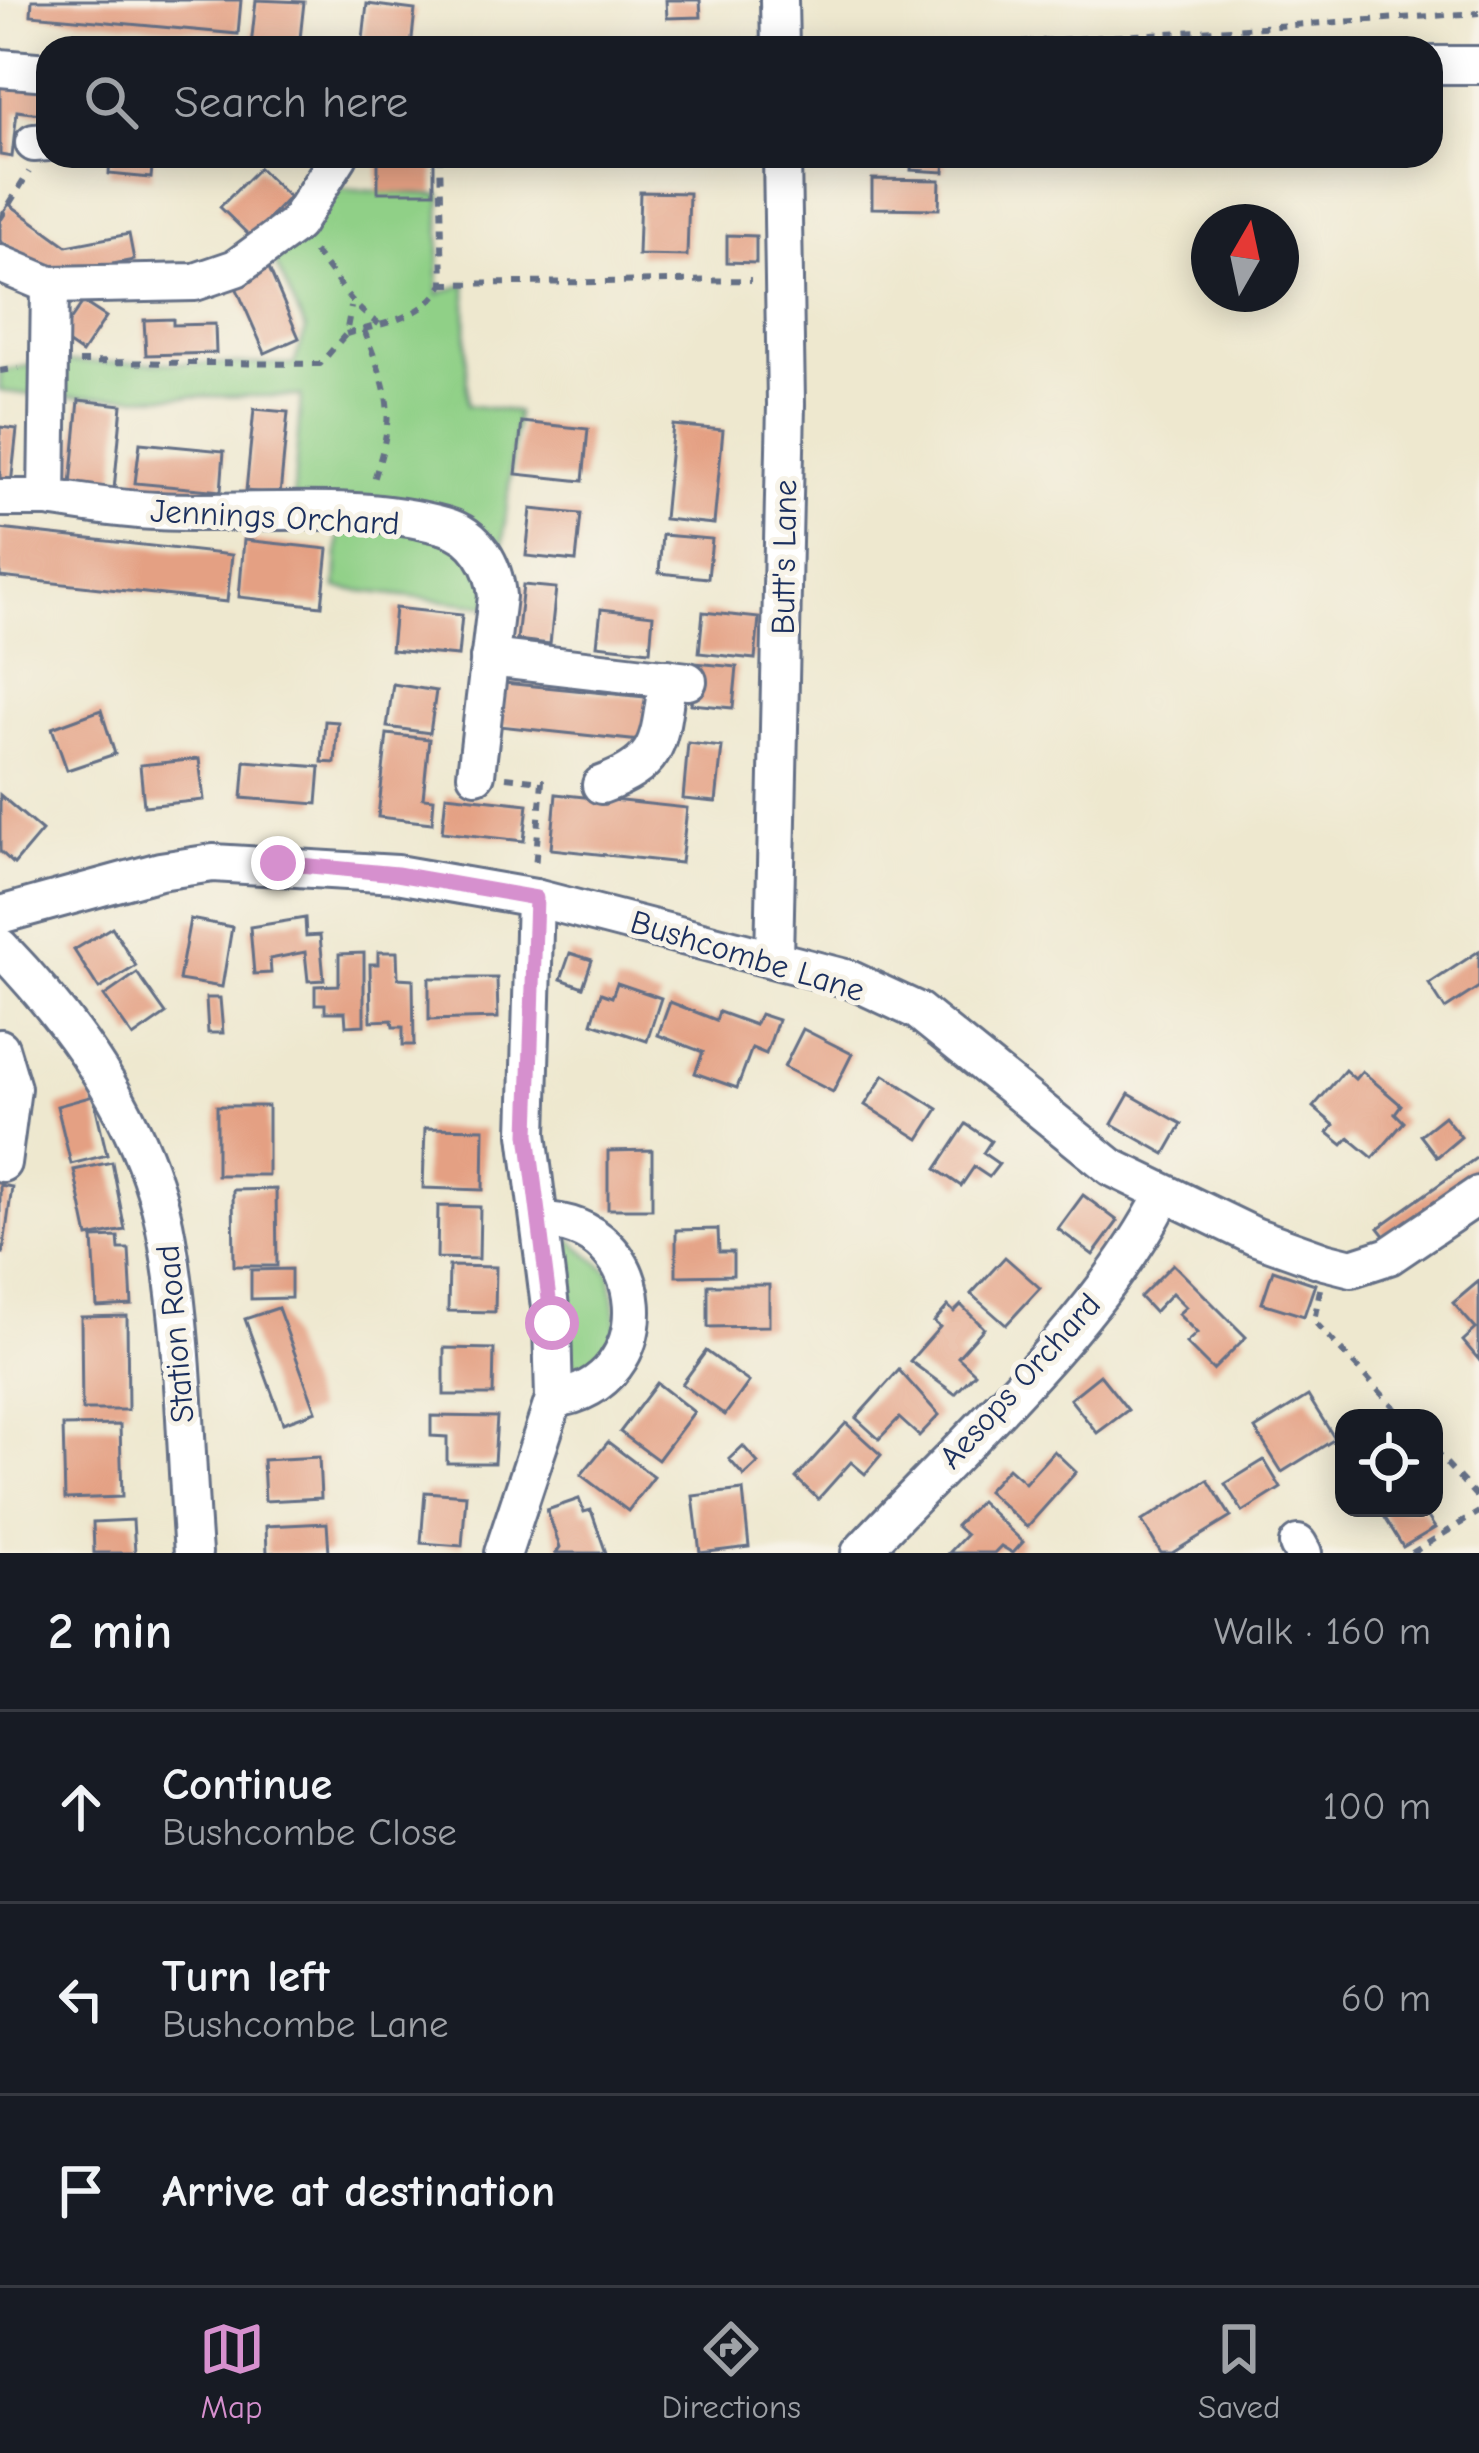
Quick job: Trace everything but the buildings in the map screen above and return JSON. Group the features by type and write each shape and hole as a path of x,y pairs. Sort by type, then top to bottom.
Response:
{"street":[{"path":"779,0 780,36"},
{"path":"1443,65 1479,65"},
{"path":"0,68 36,71"},
{"path":"0,265 50,285 195,282 236,268 290,228 331,168"},
{"name":"Butt's Lane","path":"774,958 782,168"},
{"path":"47,498 50,285"},
{"name":"Jennings Orchard","path":"0,498 47,498 154,512 368,516 445,526 485,556 496,596 476,775"},
{"path":"489,658 678,680 655,753 636,772 601,785"},
{"name":"Bushcombe Lane","path":"0,915 160,871 213,863 397,874 535,893 849,980 918,1011 1111,1167 1254,1236 1352,1268 1389,1256 1479,1195"},
{"path":"503,1553 554,1399 528,1134 535,893"},
{"name":"Station Road","path":"7,966 91,1055 136,1140 167,1237 193,1553"},
{"path":"0,1048 12,1088 2,1163"},
{"name":"Aesops Orchard","path":"860,1553 1087,1310 1147,1227 1163,1196"},
{"path":"540,1221 567,1221 598,1238 621,1265 632,1299 628,1340 607,1374 573,1396 554,1399"}],"path":[{"path":"1121,36 1479,13"},
{"path":"0,219 27,182 36,157"},
{"path":"346,334 429,304 443,284 440,168"},
{"path":"290,228 336,275 351,307 379,324"},
{"path":"443,284 784,279"},
{"path":"0,371 49,362 320,364 346,334 351,307"},
{"path":"364,329 389,394 389,436 368,516"},
{"path":"476,775 542,781 535,893"},
{"path":"1314,1322 1396,1409"},
{"path":"1443,1460 1479,1499"},
{"path":"1412,1553 1479,1512"}],"green space":[{"path":"321,188 441,195 438,294 466,284 467,405 517,412 496,607 336,588 340,515 292,513 301,396 48,397 0,391 0,371 49,362 294,364 306,330 267,245"},
{"path":"570,1239 610,1272 618,1332 591,1367 569,1364 554,1246"}],"route":[{"path":"278,863 397,874 536,898 528,1134 552,1323"}]}
